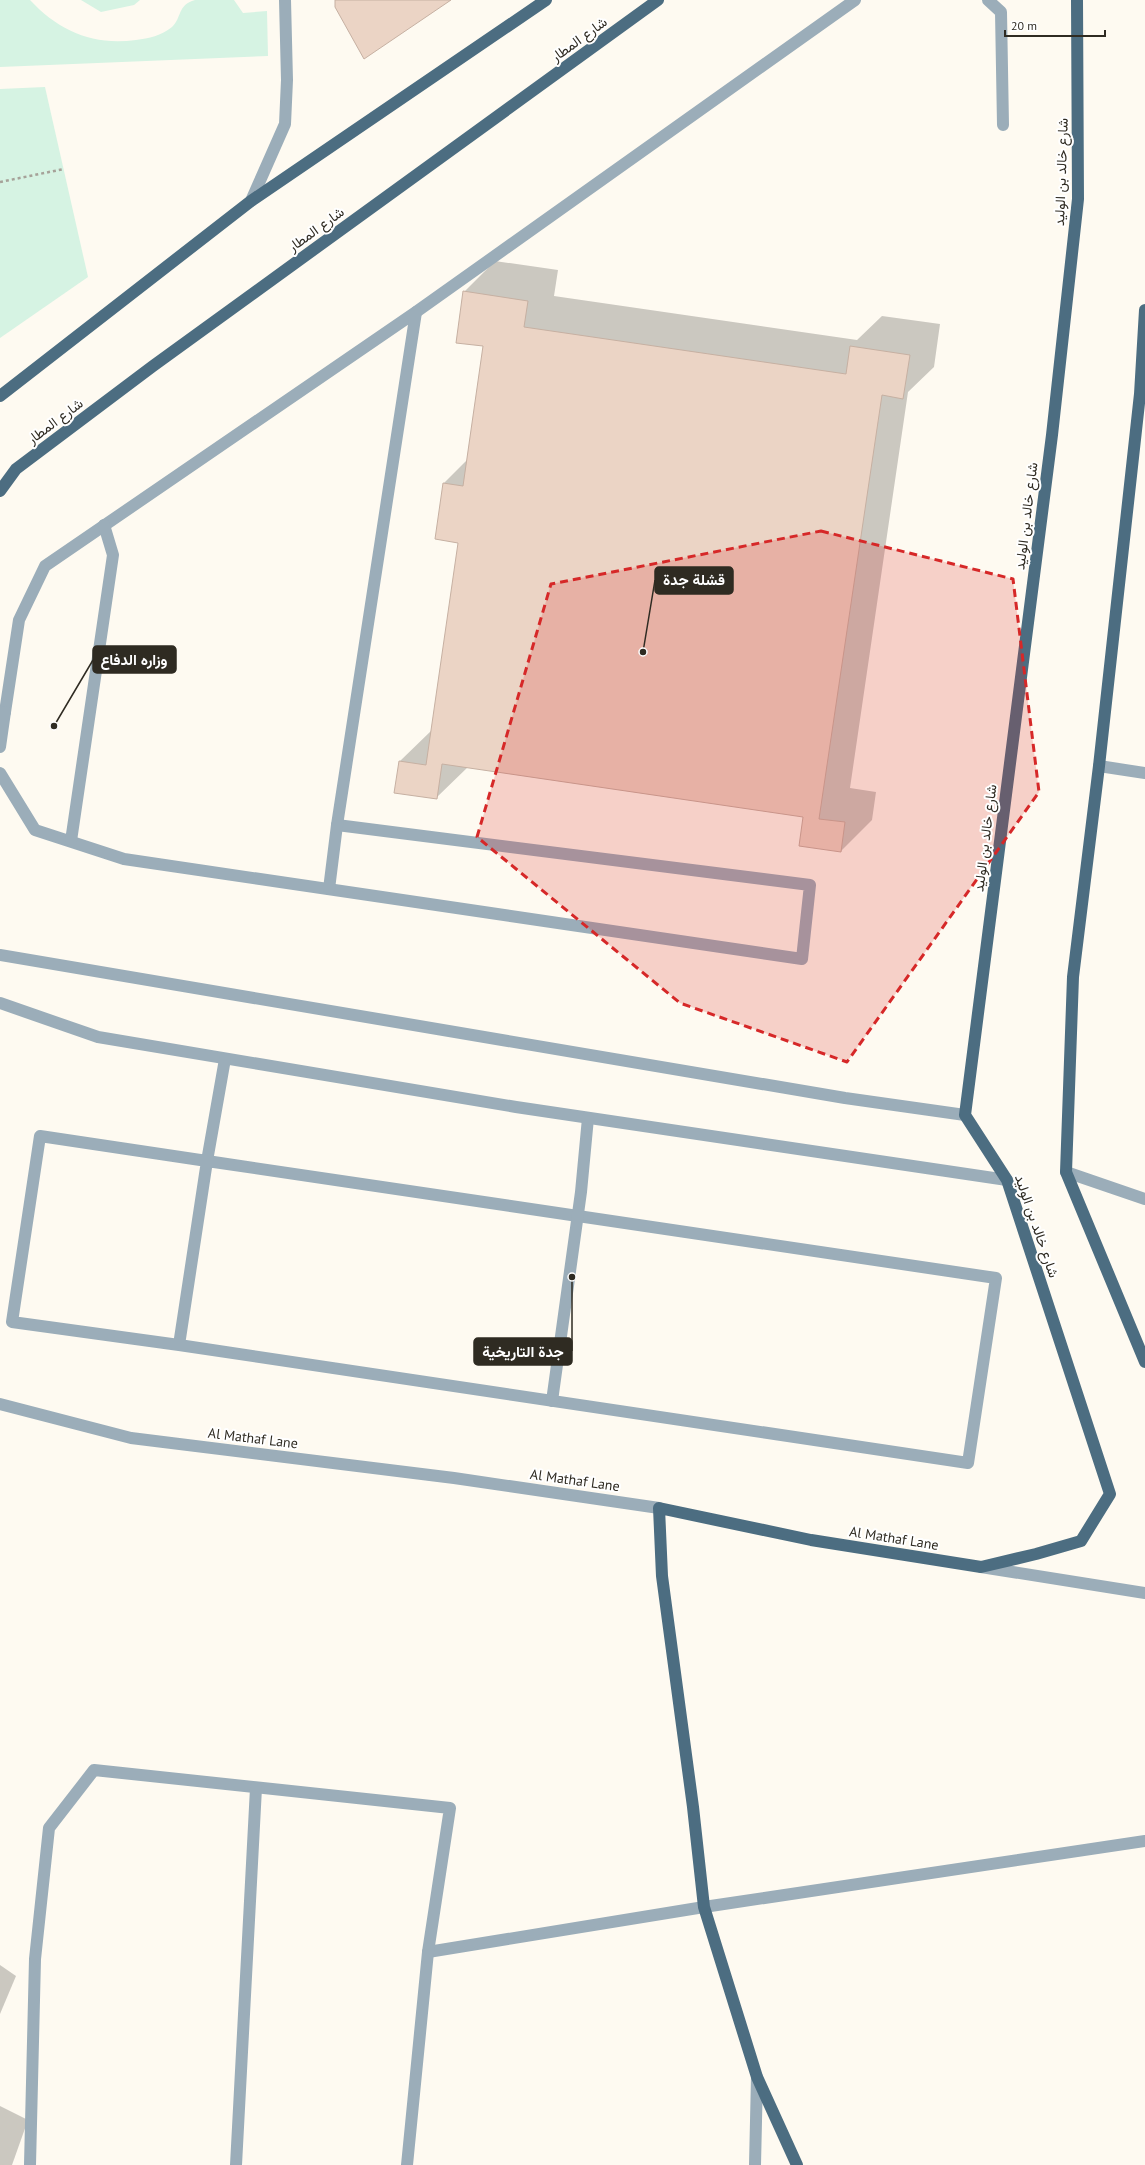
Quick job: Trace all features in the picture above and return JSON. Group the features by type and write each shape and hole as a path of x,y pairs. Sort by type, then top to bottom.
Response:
{"main road":[{"path":"0,396 251,201 546,0"},
{"name":"شارع المطار","path":"0,491 16,469 153,366 658,0"},
{"name":"شارع خالد بن الوليد","path":"981,1567 1036,1554 1081,1540 1110,1494 1007,1180 965,1114 1052,435 1078,199 1077,0"},
{"path":"1145,310 1142,394 1073,977 1066,1172 1145,1362"},
{"path":"658,1508 662,1576 693,1807 704,1907 757,2077 797,2165"},
{"name":"Al Mathaf Lane","path":"658,1508 811,1540 981,1567"}],"street":[{"path":"251,201 286,124 287,80 285,0"},
{"path":"0,747 2,712 19,620 45,566 416,312 855,0"},
{"path":"988,0 1001,12 1003,125"},
{"path":"329,889 337,825 416,312"},
{"path":"71,841 113,555 104,525"},
{"path":"1099,766 1145,773"},
{"path":"0,773 35,830 124,859 802,959 810,885 337,825"},
{"path":"0,955 845,1098 965,1114"},
{"path":"0,1003 98,1037 588,1118 1007,1180"},
{"path":"179,1345 207,1161 225,1059"},
{"path":"552,1401 578,1216 588,1118"},
{"path":"40,1136 207,1161 996,1278 968,1464 179,1345 12,1322 40,1136"},
{"path":"1066,1172 1145,1199"},
{"name":"Al Mathaf Lane","path":"0,1404 131,1438 454,1478 658,1508"},
{"name":"Al Mathaf Lane","path":"981,1567 1145,1593"},
{"path":"30,2165 35,1959 49,1828 94,1770 450,1808 428,1952 407,2165"},
{"path":"236,2165 256,1788"},
{"path":"428,1952 704,1907 1145,1841"},
{"path":"755,2165 757,2077"}],"path":[{"path":"0,182 64,169"}],"highlighted area":[{"path":"821,531 1013,579 1039,792 847,1062 680,1003 477,837 551,584"}],"green space":[{"path":"0,0 30,0 53,20 78,34 105,41 120,41 136,40 164,33 172,27 182,8 189,2 195,0 234,0 243,13 267,11 268,56 0,67"},
{"path":"81,0 140,0 134,5 101,12"},
{"path":"45,87 88,277 0,338 0,89"}],"building":[{"path":"335,0 451,0 364,59 335,7"},
{"path":"463,291 528,301 524,327 846,374 850,346 910,355 903,399 882,395 819,819 845,822 841,852 799,846 803,817 442,764 437,799 394,793 399,761 426,765 458,543 435,539 443,483 463,486 483,346 456,343"}],"place":[{"name":"قشلة جدة","path":"643,652"},
{"name":"وزاره الدفاع","path":"54,726"},
{"name":"جدة التاريخية","path":"572,1277"}]}
